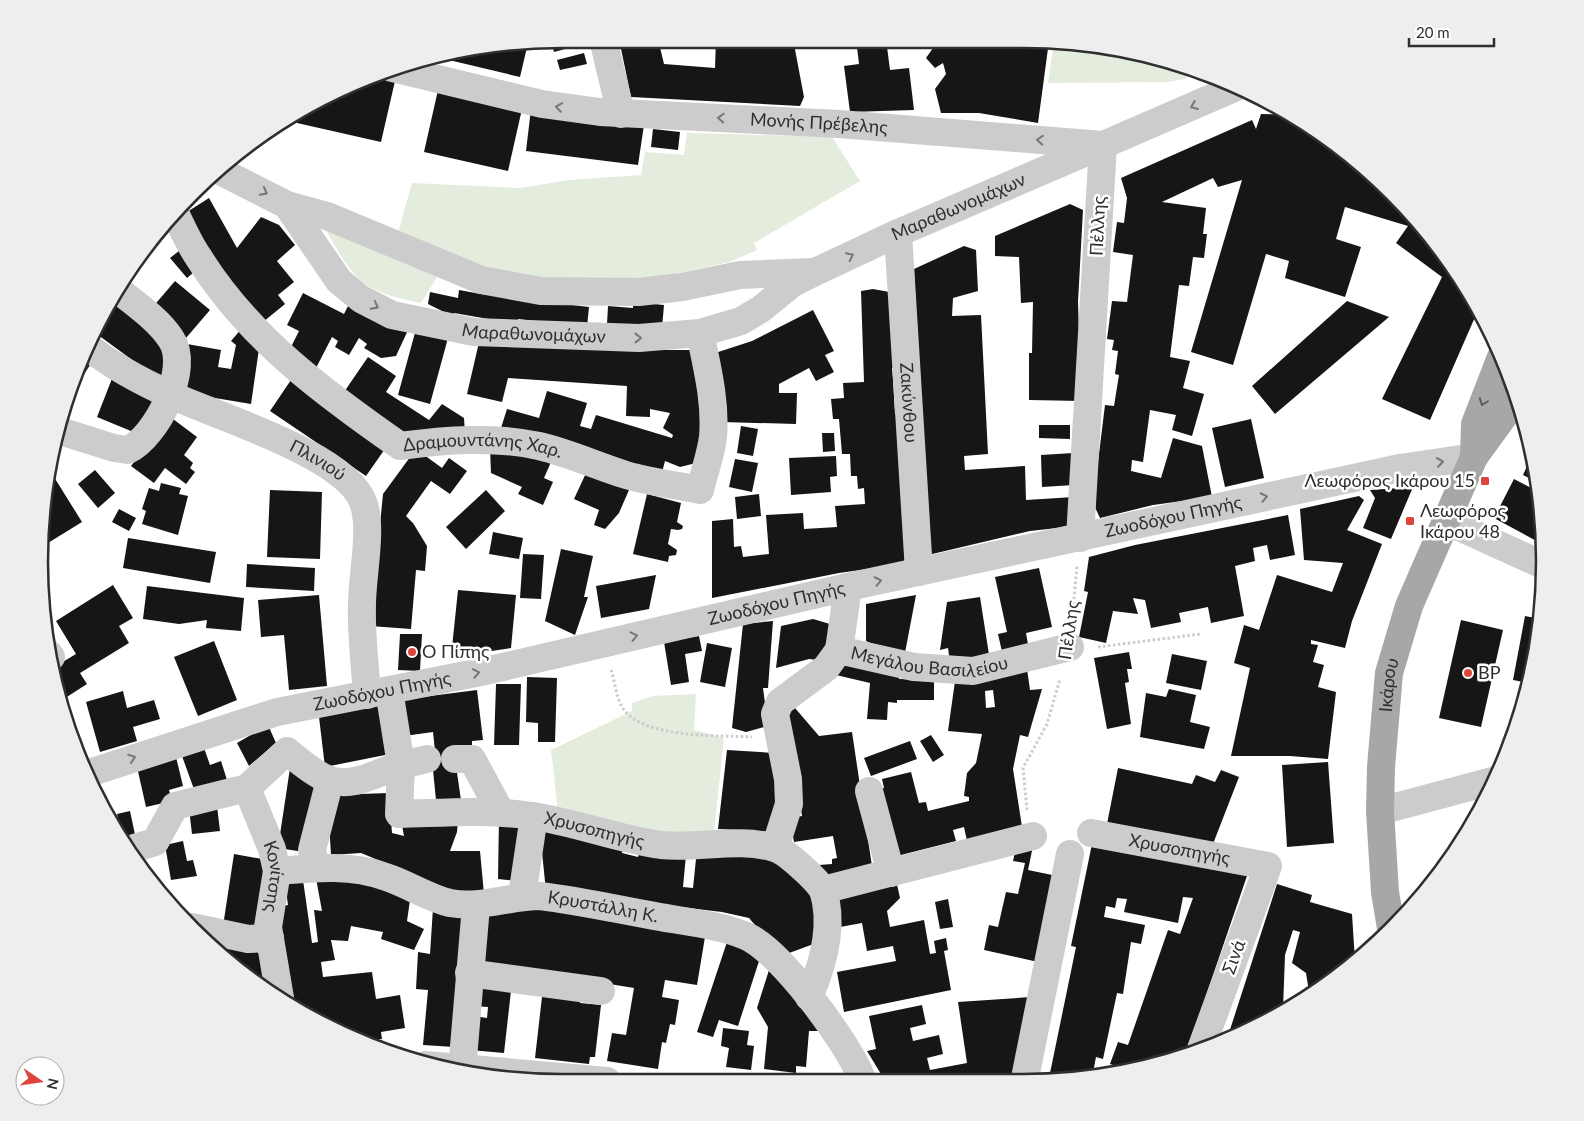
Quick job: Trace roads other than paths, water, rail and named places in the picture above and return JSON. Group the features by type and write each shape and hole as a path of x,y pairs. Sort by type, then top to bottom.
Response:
{"main road":[{"name":"Ικάρου","path":"1474,457 1475,424 1498,366"},
{"name":"Ικάρου","path":"1390,919 1385,892 1380,811 1381,767 1389,672 1409,606 1474,457 1511,402"}],"street":[{"path":"605,48 621,114"},
{"name":"Μονής Πρέβελης","path":"407,72 542,104 621,114 839,124 1102,145 1228,91"},
{"name":"Μαραθωνομάχων","path":"287,205 339,281 361,299 392,315 456,329 495,333 639,338 700,333 741,320 761,309 793,283 815,272 898,233 1102,145"},
{"name":"Πέλλης","path":"1080,538 1102,145"},
{"name":"Μαραθωνομάχων","path":"224,173 287,205 327,216 481,280 541,292 638,292 682,288 740,275 815,272"},
{"name":"Δραμουντάνης Χαρ.","path":"178,219 198,257 214,280 275,351 298,372 400,446 430,442 482,440 522,444 553,450 649,481 700,490 713,439 714,416 711,388 700,333"},
{"name":"Ζακύνθου","path":"898,233 919,572"},
{"path":"64,432 114,448 128,450 142,439 157,421 170,395 176,364 176,349 162,329 122,294"},
{"name":"Πλινιού","path":"93,350 120,369 170,395 258,430 326,463 342,476 359,495 363,501 366,519 362,604 378,692"},
{"name":"Ζωοδόχου Πηγής","path":"93,772 277,712 481,672 848,587 1400,468 1474,457"},
{"path":"1446,521 1536,562"},
{"path":"839,650 848,587"},
{"name":"Μεγάλου Βασιλείου","path":"775,848 789,804 788,779 775,714 780,702 826,668 839,650 914,668 973,671 1070,647"},
{"name":"Χρυσοπηγής","path":"378,692 414,762 399,814 500,811 534,816 632,840 662,845 742,844 775,848 794,862 823,890"},
{"path":"277,712 287,751 309,769 330,780 354,782 414,762"},
{"path":"135,848 155,842 175,806 247,788 287,751"},
{"path":"455,759 472,759 500,811"},
{"path":"316,868 312,850 330,780"},
{"path":"1380,811 1486,783"},
{"name":"Κονίτσης","path":"247,788 272,849 277,871 268,918 279,989"},
{"path":"869,791 891,874"},
{"path":"522,896 534,816"},
{"name":"Χρυσοπηγής","path":"1091,832 1268,866"},
{"path":"809,997 822,961 827,926 828,910 823,890 891,874 984,847 1033,836"},
{"path":"1027,1074 1070,854"},
{"name":"Σινά","path":"1204,1040 1268,866"},
{"name":"Κρυστάλλη Κ.","path":"277,871 316,868 362,870 386,876 449,903 476,906 522,896 562,899 746,935 760,943 809,997 843,1042 859,1074"},
{"path":"462,1064 476,906"},
{"path":"205,930 248,939 270,938"},
{"path":"469,973 602,991"}],"place":[{"name":"Λεωφόρος Ικάρου 15","path":"1485,481"},
{"name":"Λεωφόρος Ικάρου 48","path":"1410,521"},
{"name":"Ο Πίπης","path":"412,652"},
{"name":"BP","path":"1468,673"}]}
